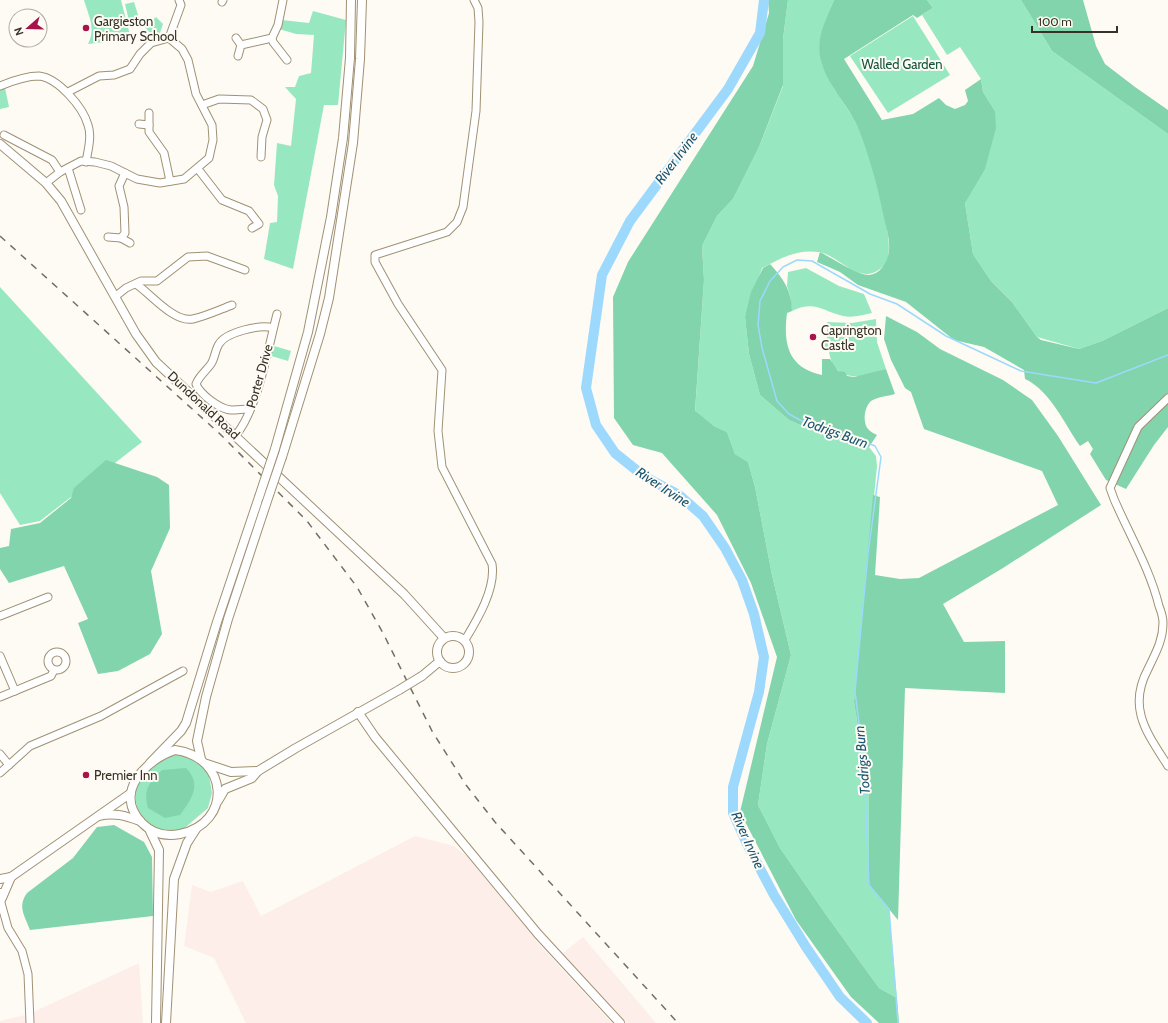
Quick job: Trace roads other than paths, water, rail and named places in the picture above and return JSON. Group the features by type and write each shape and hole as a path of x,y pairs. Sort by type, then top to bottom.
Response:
{"main road":[{"path":"156,1023 159,850 150,831 140,821 133,807 131,793 135,780 180,731 188,718 216,622 275,449 308,332 331,217 343,131 350,58 351,0"},
{"path":"214,807 217,798 216,784 212,771 204,761 197,741 206,697 228,619 282,457 320,334 329,298 353,143 360,59 362,0"},
{"name":"Dundonald Road","path":"0,144 46,183 61,201 116,296 136,334 156,362 236,435 404,594 444,638"},
{"path":"455,636 465,640 469,651 465,662 455,668 448,667 440,661 437,650 444,638 455,636"},
{"path":"166,1023 174,879 187,843 196,829 206,821 225,789 252,778 258,771 422,676 440,661"},
{"path":"358,712 375,737 538,934 620,1023"},
{"path":"150,763 163,754 175,750 187,752 231,772 258,771"},
{"path":"0,879 11,877 131,793"},
{"path":"94,818 107,814 122,815 140,821"},
{"path":"150,831 161,835 174,836 196,829"},
{"path":"1,899 11,877"}],"street":[{"path":"169,38 181,5 179,0"},
{"path":"283,0 278,25 272,38 283,59"},
{"path":"465,640 480,614 493,574 492,564 442,467 438,431 442,370 398,304 375,262 375,255 447,232 457,222 463,207 476,111 479,22 478,8 474,0"},
{"path":"68,92 99,76 114,75 130,68 140,54 151,43 169,38"},
{"path":"46,183 60,172 81,161 111,166 137,179 160,183 184,179 198,169 209,158 213,140 212,126 194,87 188,60 182,48 169,38"},
{"path":"236,38 241,45"},
{"path":"241,45 272,38"},
{"path":"238,56 241,45"},
{"path":"0,86 18,79 39,76 53,81 68,92 88,124 89,140 86,162"},
{"path":"202,105 219,99 251,100 263,109 267,120 262,137 261,157"},
{"path":"149,112 149,132 164,153 170,181"},
{"path":"140,124 149,125"},
{"path":"4,135 52,160 60,172"},
{"path":"68,168 81,210"},
{"path":"198,169 222,200 249,211 255,226 267,225"},
{"path":"121,238 125,233 126,221 119,186 125,173"},
{"path":"108,237 121,238 130,243"},
{"path":"116,296 126,288 141,281 157,281 188,257 207,256 245,270"},
{"path":"136,284 175,316 185,320 193,319 232,305"},
{"name":"Porter Drive","path":"236,435 242,428 250,409 276,314"},
{"path":"250,409 232,410 222,408 198,389 196,384 212,363 219,344 224,339 255,327 265,326 273,328"},
{"path":"1168,398 1138,427 1110,488 1156,593 1164,622 1160,644 1145,674 1139,693 1140,714 1144,728 1168,766"},
{"path":"0,616 48,597"},
{"path":"0,656 14,691"},
{"path":"0,697 51,676 54,670"},
{"path":"0,773 30,746 101,716 183,671"},
{"path":"0,754 9,765"},
{"path":"1,899 8,928 22,951 28,974 30,1023"},
{"path":"0,922 8,928"}],"waterway":[{"name":"River Irvine","path":"764,0 760,33 728,89 630,221 602,275 586,388 596,425 615,453 645,477 679,495 703,516 725,548 742,580 754,614 764,657 759,692 733,787 733,813 747,844 774,895 806,947 840,997 867,1023"},
{"name":"Todrigs Burn","path":"898,1023 889,909 869,885 864,765 855,691 868,554 881,457 875,446 852,437 811,426 789,414 777,401 762,348 758,325 760,301 770,281 783,267 797,260 812,261 870,294 897,304 946,336 1021,371 1096,383 1168,355"}],"railway":[{"path":"0,236 220,434 307,521 357,587 383,633 432,731 466,785 495,822 678,1023"}],"place":[{"name":"Gargieston Primary School","path":"86,28"},
{"name":"Caprington Castle","path":"813,337"},
{"name":"Premier Inn","path":"86,775"}],"park label":[{"name":"Walled Garden","path":"902,64"}]}
